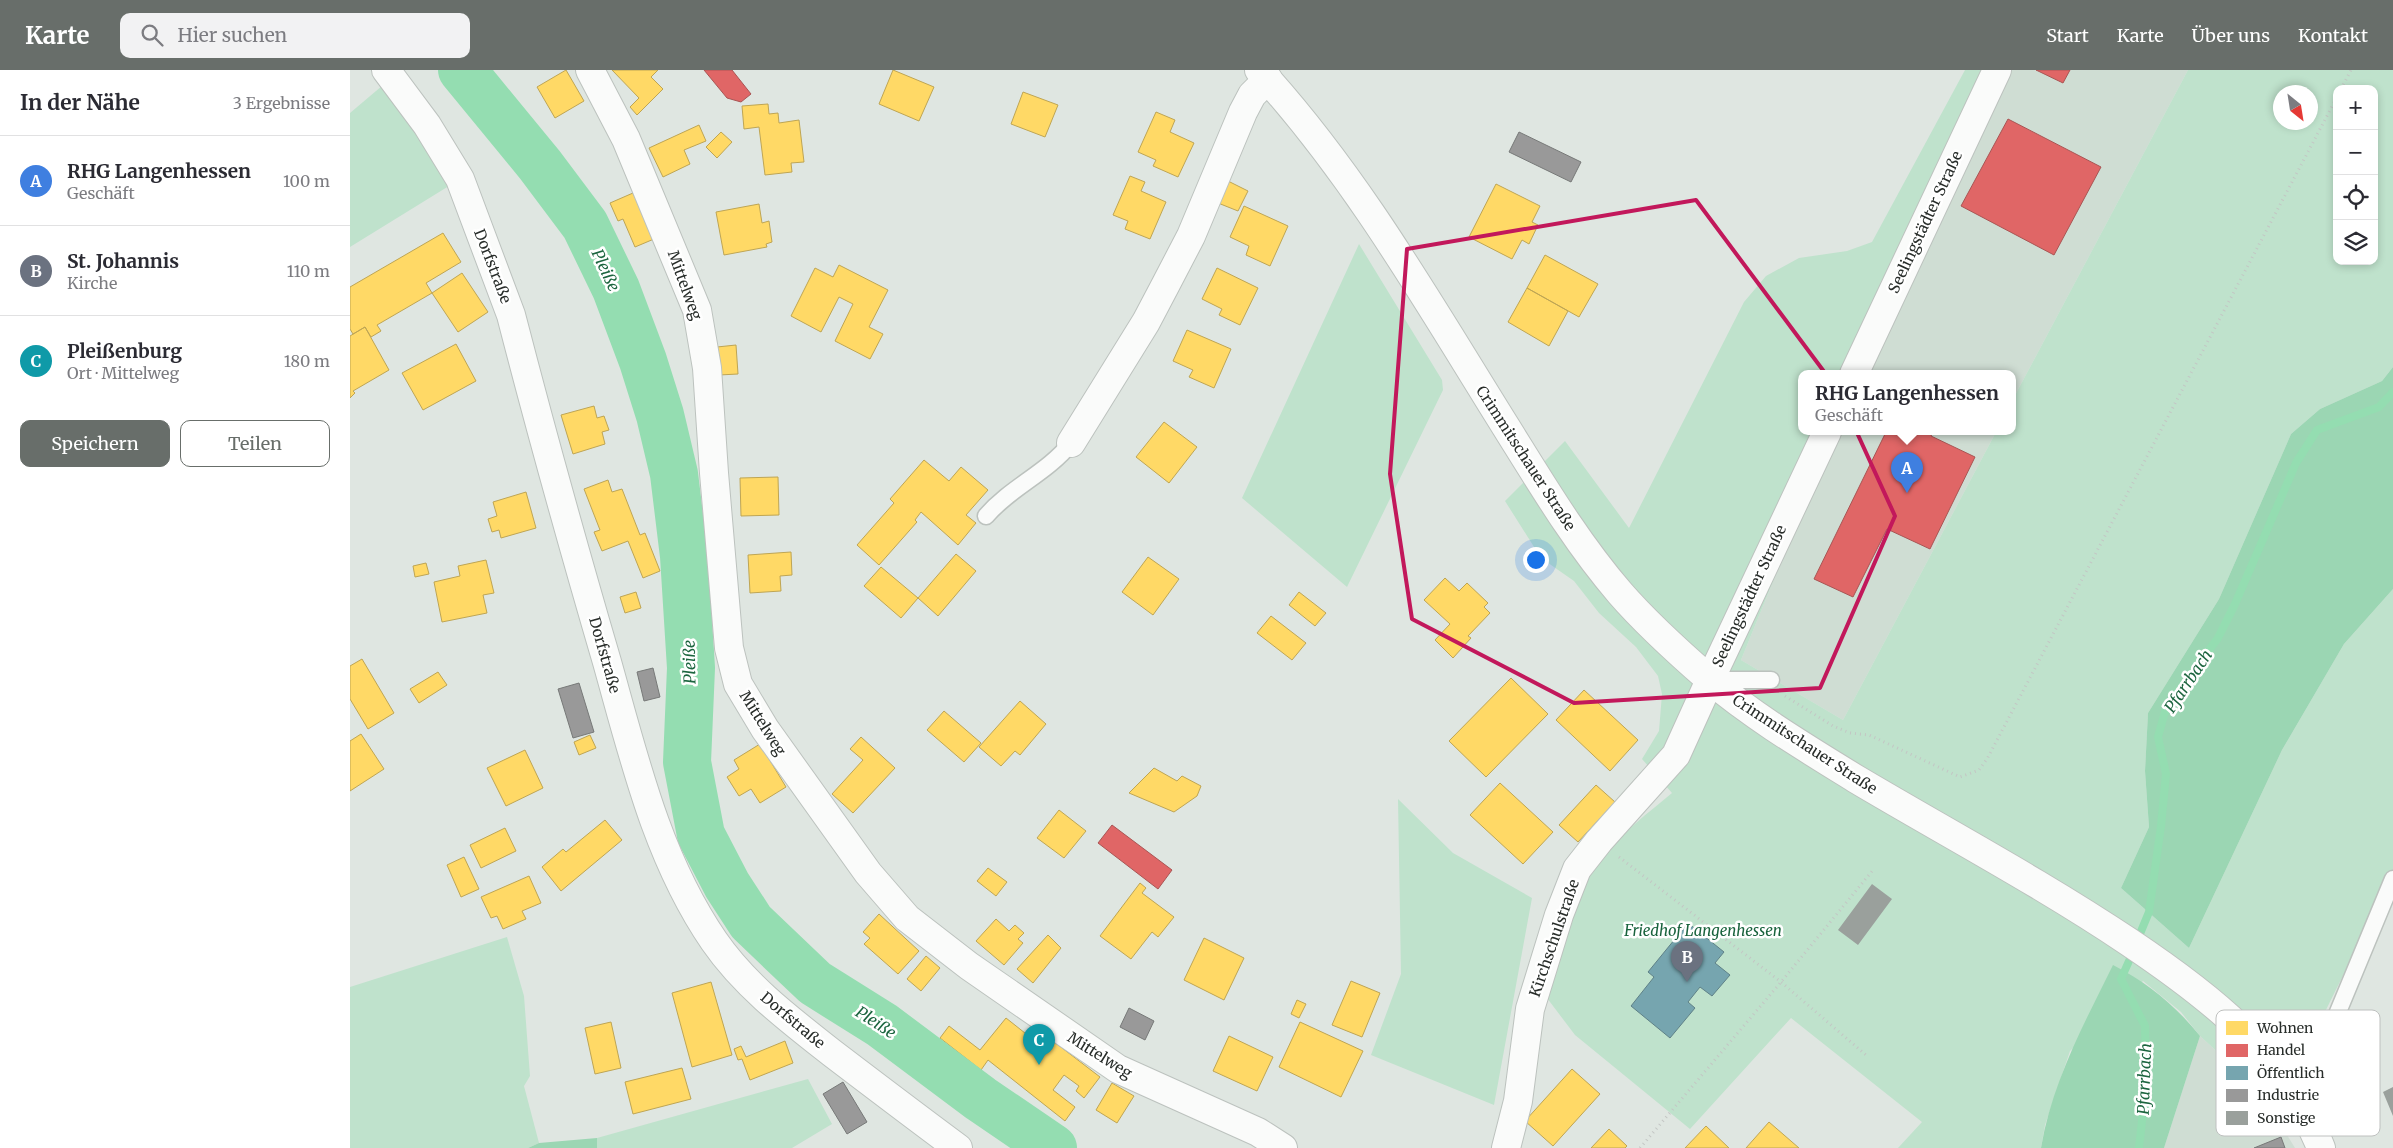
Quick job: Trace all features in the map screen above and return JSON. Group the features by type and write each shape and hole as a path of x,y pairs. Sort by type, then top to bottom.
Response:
{"street":[{"name":"Dorfstraße","path":"386,70 427,125 460,179 506,299 552,472 637,769 663,848 688,898 715,943 751,984 796,1025 958,1148"},
{"name":"Mittelweg","path":"590,70 626,139 697,310 707,368 729,648 738,684 765,729 868,873 907,918 969,966 1118,1069 1258,1132 1283,1148"},
{"name":"Seelingstädter Straße","path":"1856,370 1996,70"},
{"path":"1072,443 1146,322 1191,236 1243,112 1263,75"},
{"name":"Crimmitschauer Straße","path":"1263,75 1322,145 1369,208 1582,545 1621,594 1710,680 1761,718 1821,757 2029,878 2103,924 2199,991 2220,1010"},
{"name":"Seelingstädter Straße","path":"1710,680 1825,435"},
{"name":"Kirchschulstraße","path":"1506,1148 1518,1101 1530,1009 1559,914 1577,869 1599,841 1676,755 1710,680"},
{"name":"Crimmitschauer Straße","path":"2317,1136 2321,1148"}],"lane":[{"path":"986,516 1000,500 1060,458 1072,443"},
{"path":"1710,680 1771,680"},
{"path":"2339,1010 2393,879"}],"path":[{"path":"2343,85 2351,70"},
{"path":"1784,695 1833,726 1850,732 1869,735 1960,777 1979,770 1987,759 2333,105"},
{"path":"1599,841 1781,982 1866,1055"},
{"path":"1640,1148 1873,870"}],"highlighted area":[{"path":"1696,200 1837,389 1895,516 1820,688 1574,703 1412,619 1390,474 1407,249"}],"shaded area":[{"path":"1993,70 2188,70 2016,393 2016,370 1859,370"},
{"path":"1833,435 1994,435 1843,720 1741,660"},
{"path":"2200,1036 2216,1051 2216,1136 2288,1136 2295,1148 2164,1148"}],"green space":[{"name":"Friedhof Langenhessen","path":"1965,70 1993,70 1859,370 1798,370 1798,435 1833,435 1741,660 1843,720 1994,435 2016,435 2016,393 2188,70 2393,70 2393,367 2382,381 2320,409 2291,434 2219,599 2148,713 2145,771 2149,827 2121,888 2189,948 2282,750 2344,644 2393,589 2393,875 2326,1010 2216,1010 2216,1051 2200,1036 2181,1012 2143,981 2070,1051 2045,1125 2041,1148 1898,1148 1922,1122 1791,1018 1690,1129 1575,1035 1547,998 1569,923 1593,869 1619,838 1672,793 1642,759 1659,731 1662,694 1658,676 1636,647 1599,613 1574,581 1541,558 1505,501 1565,441 1629,528 1744,302 1766,276 1799,258 1847,251 1872,242"},
{"path":"389,80 457,181 350,247 350,113"},
{"path":"1359,244 1442,380 1443,390 1347,587 1242,498"},
{"path":"2393,367 2393,589 2344,644 2282,750 2189,948 2121,888 2149,827 2145,771 2148,713 2219,599 2291,434 2320,409 2382,381"},
{"path":"1398,799 1453,853 1532,898 1494,1105 1371,1055 1401,974"},
{"path":"507,937 524,996 530,1076 524,1086 539,1143 528,1148 350,1148 350,987"},
{"path":"2113,965 2150,987 2171,1005 2200,1036 2164,1148 2041,1148 2053,1100 2070,1054"},
{"path":"808,1079 832,1124 792,1148 597,1148 597,1138"},
{"path":"597,1138 597,1148 528,1148 539,1143"}],"building: Wohnen":[{"path":"566,70 584,101 555,118 537,87"},
{"path":"612,70 658,70 651,77 663,89 637,115 630,107 639,98"},
{"path":"893,70 934,87 919,121 879,104"},
{"path":"1023,92 1058,105 1045,137 1011,124"},
{"path":"768,104 769,114 778,113 779,123 799,120 804,162 791,163 792,172 765,175 759,127 744,129 742,106"},
{"path":"1156,112 1175,120 1170,132 1194,143 1178,177 1153,166 1156,160 1138,152"},
{"path":"699,125 706,141 684,150 690,164 663,177 649,148"},
{"path":"721,132 732,142 717,158 706,147"},
{"path":"1130,176 1145,182 1141,191 1166,202 1150,239 1125,229 1128,221 1113,215"},
{"path":"1228,181 1248,191 1238,211 1218,203"},
{"path":"1496,184 1540,206 1532,222 1538,225 1529,244 1522,240 1512,259 1469,237"},
{"path":"633,193 654,239 635,247 623,219 618,221 610,203"},
{"path":"759,204 762,223 769,221 772,242 766,244 767,247 724,255 716,212"},
{"path":"1244,206 1288,226 1270,266 1246,255 1249,246 1230,237"},
{"path":"443,233 461,262 426,283 432,293 377,325 381,331 371,337 365,327 353,334 350,329 350,287"},
{"path":"1545,255 1598,284 1579,317 1527,288"},
{"path":"839,265 888,290 869,327 883,334 870,359 835,341 853,304 839,297 821,332 791,316 815,268 833,277"},
{"path":"1217,268 1258,288 1240,325 1219,315 1222,309 1202,299"},
{"path":"462,273 488,312 458,332 432,293"},
{"path":"1527,288 1568,311 1549,346 1508,322"},
{"path":"365,327 389,370 353,391 355,393 350,398 350,336"},
{"path":"1187,330 1231,349 1214,388 1189,377 1193,370 1173,361"},
{"path":"456,344 476,381 423,410 402,373"},
{"path":"736,345 738,374 719,375 717,347"},
{"path":"594,406 597,418 604,416 609,430 602,432 605,444 573,454 561,415"},
{"path":"1164,422 1197,447 1169,483 1136,457"},
{"path":"924,460 949,481 961,467 988,490 966,515 976,523 958,545 921,512 915,520 917,522 879,565 857,545 894,503 890,499"},
{"path":"778,477 779,515 741,516 740,478"},
{"path":"608,480 612,492 622,489 640,535 645,533 660,571 643,578 628,541 602,551 594,532 600,530 584,489"},
{"path":"526,492 536,528 501,538 499,530 492,532 488,519 497,516 493,502"},
{"path":"791,552 792,575 780,576 781,591 750,593 748,555"},
{"path":"956,554 976,571 938,616 918,598"},
{"path":"1148,557 1179,579 1153,615 1122,592"},
{"path":"486,560 494,593 483,595 487,613 442,622 434,582 460,576 458,566"},
{"path":"426,563 429,574 415,577 413,566"},
{"path":"881,567 918,598 901,618 864,586"},
{"path":"1445,578 1459,591 1467,583 1488,603 1484,607 1490,613 1468,636 1471,638 1453,658 1435,640 1450,624 1424,600"},
{"path":"636,592 641,608 625,613 620,597"},
{"path":"1299,592 1326,613 1315,626 1289,605"},
{"path":"1271,616 1306,643 1292,660 1257,633"},
{"path":"362,659 394,713 368,729 350,699 350,666"},
{"path":"438,672 447,685 419,703 410,689"},
{"path":"1511,678 1548,714 1486,777 1449,741"},
{"path":"1584,690 1638,740 1610,771 1556,720"},
{"path":"1020,701 1046,724 1020,755 1015,751 1001,766 979,747"},
{"path":"944,711 981,743 964,762 927,730"},
{"path":"361,734 384,769 350,791 350,741"},
{"path":"590,735 596,748 579,755 574,742"},
{"path":"861,737 895,768 853,813 832,794 863,760 850,749"},
{"path":"760,744 786,787 760,803 751,789 739,796 727,777 739,769 734,760"},
{"path":"525,750 543,788 506,806 487,768"},
{"path":"1154,768 1177,781 1182,776 1201,786 1197,796 1174,812 1129,793"},
{"path":"1500,783 1553,832 1523,864 1470,815"},
{"path":"1596,785 1615,802 1578,842 1559,825"},
{"path":"1059,810 1086,831 1064,858 1037,838"},
{"path":"605,820 622,840 561,891 542,867 563,849 566,852"},
{"path":"505,828 516,851 481,868 470,845"},
{"path":"464,857 479,889 461,897 447,865"},
{"path":"988,868 1007,882 996,896 977,881"},
{"path":"529,876 541,903 522,911 526,919 503,929 497,916 491,918 481,897"},
{"path":"1140,883 1146,888 1142,893 1174,917 1158,937 1152,932 1131,959 1100,936"},
{"path":"879,914 919,951 898,974 864,944 870,938 863,932"},
{"path":"996,919 1009,931 1015,925 1024,933 1018,939 1023,943 1004,965 976,941"},
{"path":"1048,935 1061,948 1033,983 1017,969"},
{"path":"1204,938 1244,958 1224,1000 1184,980"},
{"path":"926,956 940,968 921,991 907,979"},
{"path":"1351,981 1380,993 1362,1037 1332,1025"},
{"path":"711,982 732,1055 692,1067 672,993"},
{"path":"1297,1000 1306,1004 1299,1018 1291,1014"},
{"path":"1006,1018 1035,1041 1038,1037 1049,1046 1053,1041 1100,1077 1084,1098 1076,1091 1079,1086 1064,1075 1053,1090 1075,1107 1065,1121 988,1060 981,1070 940,1038 949,1026 980,1050"},
{"path":"611,1022 621,1068 595,1074 585,1028"},
{"path":"1300,1022 1363,1051 1341,1097 1279,1067"},
{"path":"1229,1036 1273,1057 1257,1091 1213,1071"},
{"path":"785,1041 793,1063 750,1080 742,1059 738,1060 734,1049 741,1046 746,1057"},
{"path":"682,1068 691,1099 633,1114 625,1082"},
{"path":"1572,1069 1600,1094 1553,1146 1525,1121"},
{"path":"1112,1083 1134,1096 1117,1123 1096,1110"},
{"path":"1769,1122 1799,1148 1746,1148"},
{"path":"1706,1126 1729,1148 1685,1148"},
{"path":"1609,1129 1627,1146 1625,1148 1591,1148"}],"building: Handel":[{"path":"704,70 732,70 751,94 741,102 727,98"},
{"path":"2036,70 2070,70 2063,83"},
{"path":"2008,119 2101,167 2054,255 1961,206"},
{"path":"1885,435 1932,435 1975,457 1930,549 1887,529 1853,597 1814,579"},
{"path":"1112,825 1172,870 1158,889 1098,843"}],"building: Öffentlich":[{"path":"1688,923 1724,952 1715,963 1730,975 1712,996 1700,987 1688,1002 1695,1008 1670,1038 1631,1006 1654,977 1648,972"}],"building: Industrie":[{"path":"1519,132 1581,162 1571,182 1509,152"},
{"path":"653,668 660,697 644,701 637,672"},
{"path":"579,683 594,732 573,738 558,689"},
{"path":"1129,1008 1154,1021 1145,1040 1120,1027"},
{"path":"843,1082 867,1122 847,1134 823,1094"},
{"path":"2281,1137 2285,1148 2254,1148"}],"building: Sonstige":[{"path":"1872,884 1892,899 1858,945 1838,930"},
{"path":"2393,1087 2393,1116 2383,1092"}],"waterway":[{"name":"Pleiße","path":"462,70 540,165 585,225 616,289 643,361 660,415 674,474 684,556 691,668 687,762 701,835 727,885 751,922 815,983 882,1025 981,1099 1053,1148"},
{"name":"Pfarrbach","path":"2137,941 2149,912 2161,826 2166,774 2158,737 2166,708 2218,638 2235,604 2296,463 2317,430 2379,407 2393,392"},
{"name":"Pfarrbach","path":"2133,952 2121,979 2145,1026 2146,1085 2139,1148"}],"place":[{"name":"RHG Langenhessen","path":"1907,493"},
{"name":"St. Johannis","path":"1687,982"},
{"name":"Pleißenburg","path":"1039,1065"}]}
